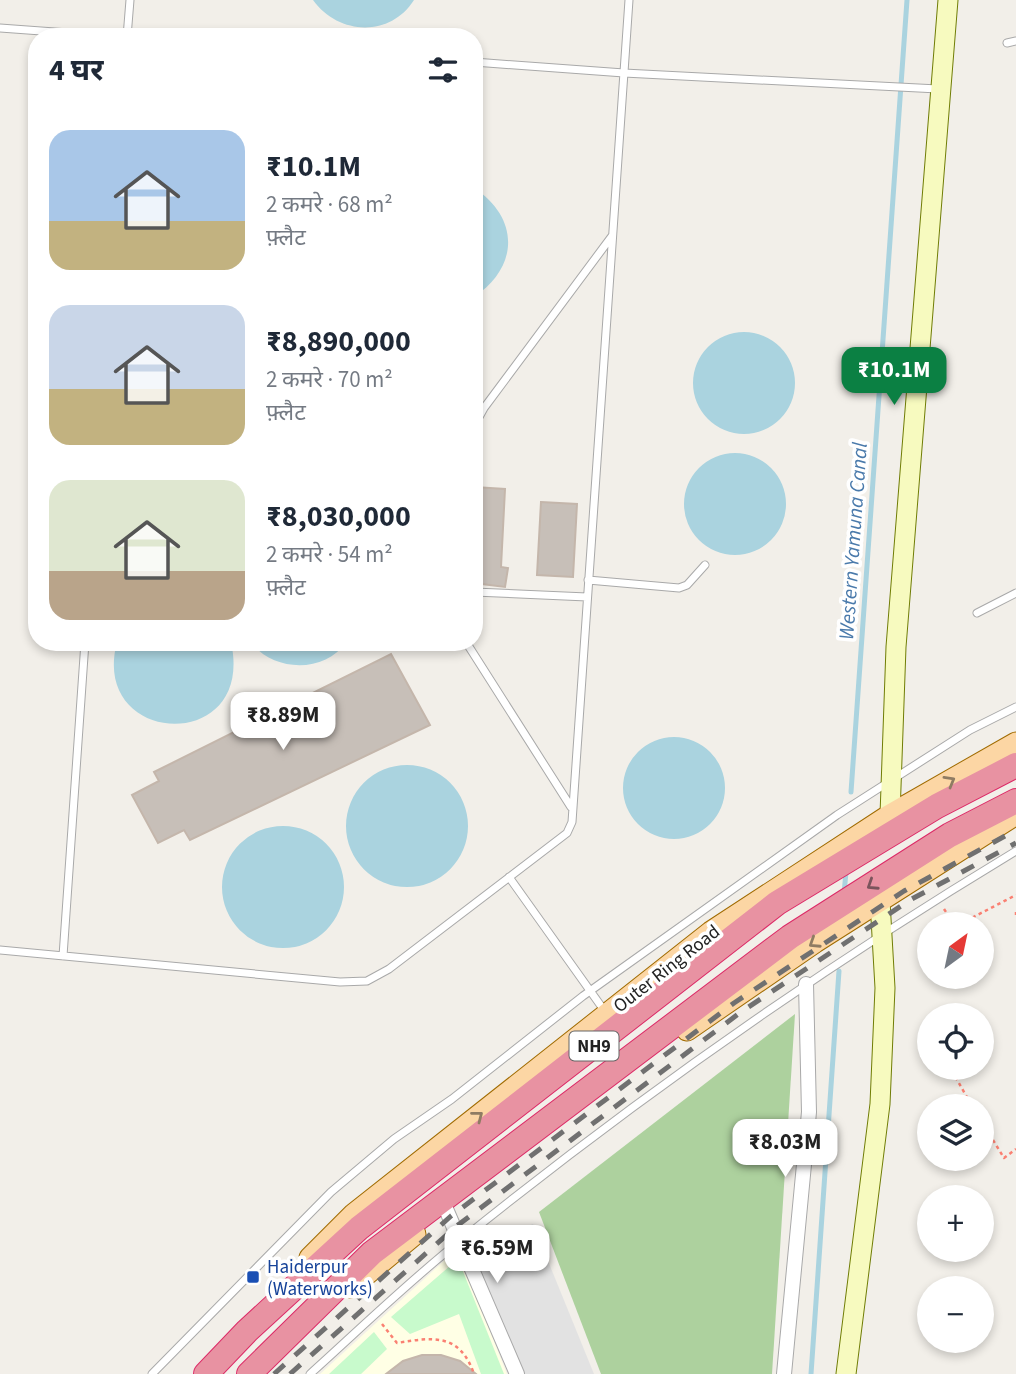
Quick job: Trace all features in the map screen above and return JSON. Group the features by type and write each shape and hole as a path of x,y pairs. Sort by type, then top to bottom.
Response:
{"highway":[{"name":"Outer Ring Road","path":"206,1374 247,1331 359,1228 777,903 937,806 1016,765"},
{"name":"NH9","path":"249,1374 372,1253 790,937 950,835 1016,801"}],"main road":[{"name":"Outer Ring Road","path":"190,1374 354,1214 711,932 890,815 1016,743"},
{"path":"260,1374 346,1292 446,1209 712,1012 1016,814"}],"street":[{"path":"890,815 909,471 943,89 948,0"},
{"path":"846,1374 880,1104 885,988 880,901"},
{"path":"784,1374 809,1112 806,984"},
{"path":"446,1209 517,1374"}],"lane":[{"path":"126,28 130,0"},
{"path":"0,950 340,982 367,981 389,969 567,833 572,822 629,0"},
{"path":"0,28 28,30"},
{"path":"1007,43 1016,41"},
{"path":"483,63 624,73 943,89"},
{"path":"483,410 612,235"},
{"path":"588,579 679,588 687,585 705,565"},
{"path":"483,592 587,597"},
{"path":"977,613 1016,593"},
{"path":"62,956 84,651"},
{"path":"472,651 572,808"},
{"path":"152,1374 331,1192 394,1139 452,1099 590,991 890,780 970,730 1016,706"},
{"path":"310,1374 459,1241 651,1093 806,984 1016,851"},
{"path":"509,877 606,1014"}],"path":[{"path":"983,912 1016,895"},
{"path":"938,899 946,912"},
{"path":"994,1142 1004,1158 1016,1149"},
{"path":"375,1316 397,1343 431,1338 462,1351 474,1374"}],"shaded area":[{"path":"533,1224 594,1374 520,1374 469,1250"},
{"path":"457,1249 507,1374 320,1374"}],"green space":[{"path":"795,1014 772,1374 601,1374 539,1212"},
{"path":"458,1259 504,1374 481,1374 459,1314 410,1334 391,1317"},
{"path":"374,1332 387,1349 361,1374 329,1374"}],"water":[{"path":"313,0 414,0 392,21 364,27 336,20"},
{"path":"483,195 500,213 508,243 506,257 489,285 483,290"},
{"path":"744,332 773,340 787,354 795,383 787,412 773,426 744,434 715,426 701,412 693,383 701,354 715,340"},
{"path":"735,453 764,461 778,475 786,504 778,533 764,547 735,555 706,547 692,533 684,504 692,475 706,461"},
{"path":"116,651 231,651 232,679 220,704 199,719 173,724 147,718 127,702 115,677"},
{"path":"338,651 325,660 298,665 285,664 260,652"},
{"path":"674,737 703,745 717,759 725,788 717,817 703,831 674,839 645,831 631,817 623,788 631,759 645,745"},
{"path":"407,765 430,770 450,783 463,803 468,826 463,849 450,869 430,882 407,887 384,882 364,869 351,849 346,826 351,803 364,783 384,770"},
{"path":"283,826 306,831 326,844 339,864 344,887 339,910 326,930 306,943 283,948 260,943 240,930 227,910 222,887 227,864 240,844 260,831"}],"building":[{"path":"483,488 505,489 501,567 508,568 505,587 483,584"},
{"path":"541,502 577,504 573,577 537,575"},
{"path":"391,654 430,725 190,840 184,830 158,843 132,795 159,781 154,772"},
{"path":"422,1355 441,1355 460,1361 476,1374 386,1374 403,1361"}],"waterway":[{"name":"Western Yamuna Canal","path":"851,792 907,0"},
{"name":"Western Yamuna Canal","path":"844,894 846,872"},
{"name":"Western Yamuna Canal","path":"811,1374 839,971"}],"railway":[{"path":"274,1374 451,1216 734,1003 904,891 1016,830"},
{"path":"290,1374 458,1225 741,1012 910,900 1016,843"}],"place":[{"name":"Haiderpur (Waterworks)","path":"253,1277"}]}
